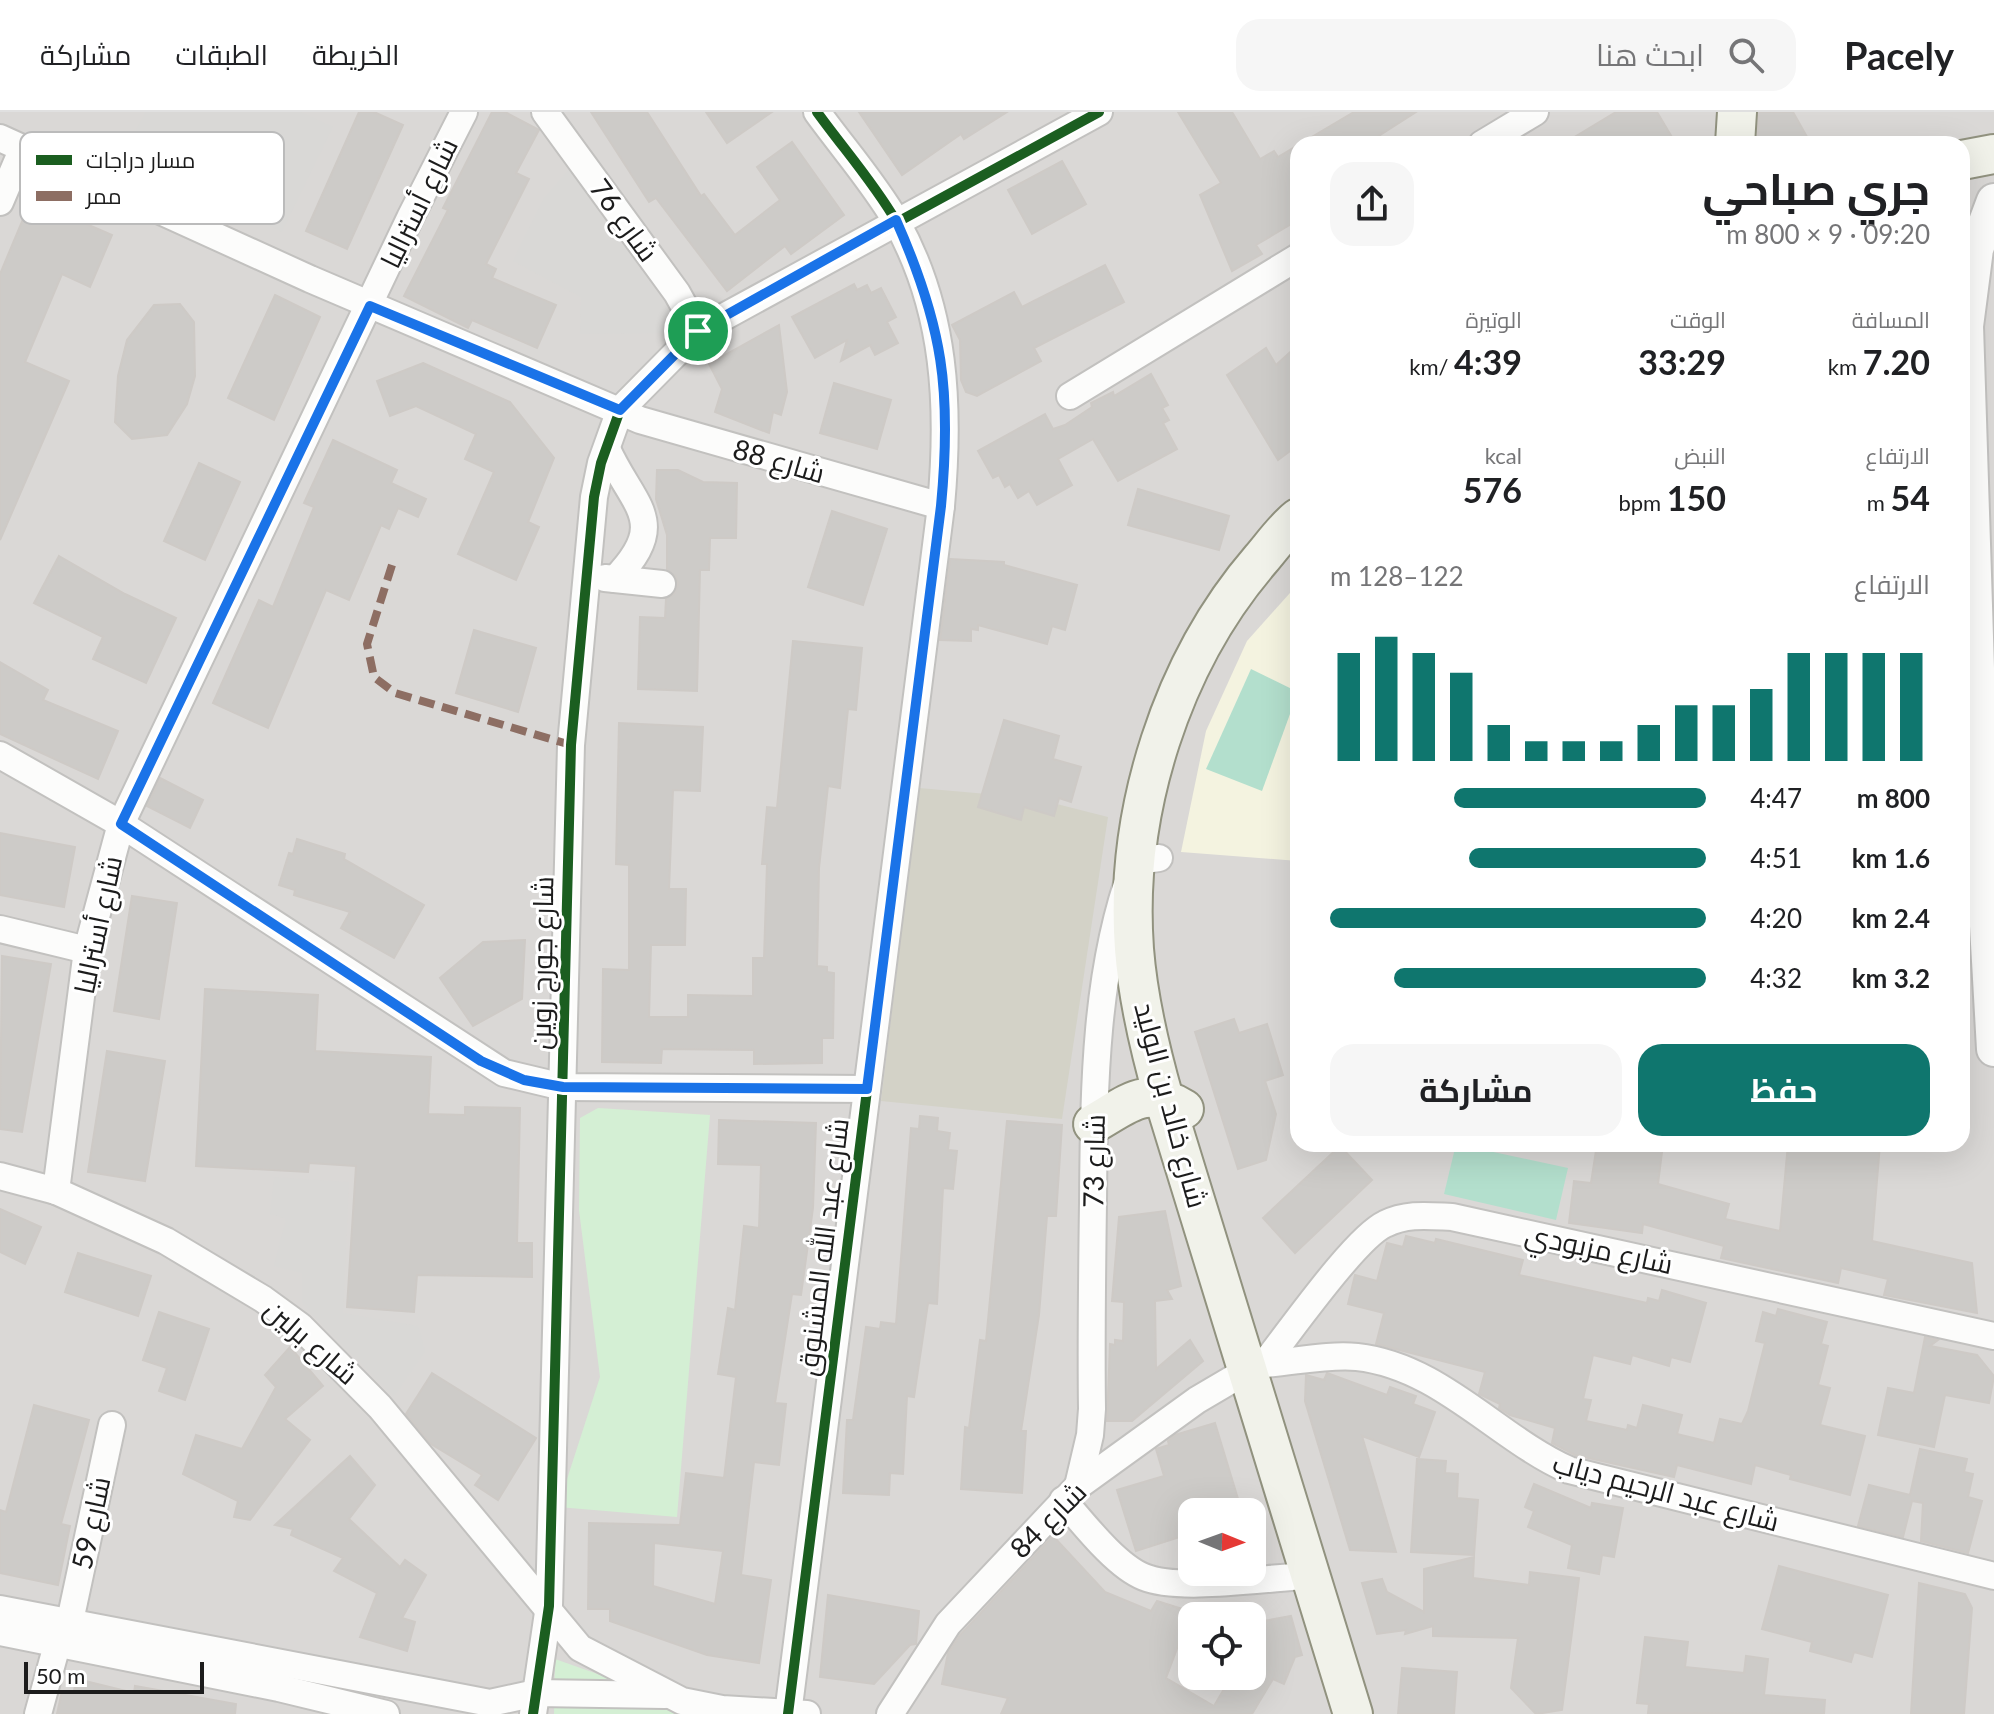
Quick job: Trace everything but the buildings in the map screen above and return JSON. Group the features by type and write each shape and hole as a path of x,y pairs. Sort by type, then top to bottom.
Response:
{"main road":[{"path":"1736,136 1737,112"},
{"path":"1970,158 1994,154"},
{"path":"1970,184 1994,179"},
{"name":"شارع خالد بن الوليد","path":"1290,527 1229,596 1187,669 1159,748 1148,859 1161,992 1177,1105 1256,1367 1373,1714"},
{"name":"شارع خالد بن الوليد","path":"1148,859 1187,733 1207,680 1264,586 1290,558"},
{"path":"1093,1124 1137,1098 1177,1105"},
{"name":"شارع خالد بن الوليد","path":"1256,1367 1310,1576 1353,1714"}],"street":[{"name":"شارع أستراليا","path":"56,1191 87,950 121,824 464,112"},
{"name":"شارع 76","path":"545,112 677,293 698,331"},
{"name":"شارع عبد الله المشنوق","path":"794,1714 867,1089 941,506 948,418 939,343 919,272 896,220 817,112"},
{"path":"620,410 698,331 896,220 1099,112"},
{"path":"1495,136 1535,112"},
{"path":"0,202 12,143"},
{"path":"1970,284 1976,249 1994,201"},
{"name":"شارع 88","path":"190,224 370,306 677,432 941,506"},
{"path":"1070,396 1290,262"},
{"path":"1970,408 1985,634 1994,1049"},
{"name":"شارع جورج زوين","path":"534,1704 549,1606 571,745 594,497 620,410"},
{"path":"607,449 640,507 646,532 635,559 615,579"},
{"path":"586,576 662,584"},
{"path":"0,755 121,824 481,1061 524,1080 563,1087 867,1089"},
{"name":"شارع 73","path":"1071,1493 1090,1435 1092,1409 1093,1124 1111,949 1120,908 1148,859"},
{"path":"0,929 87,950"},
{"name":"شارع برلين","path":"0,1176 56,1191 166,1241 263,1299 300,1326 337,1360 380,1407 549,1606 570,1639 580,1648 665,1695"},
{"name":"شارع مزبودي","path":"1256,1367 1360,1244 1383,1224 1412,1215 1452,1217 1994,1336"},
{"name":"شارع عبد الرحيم دياب","path":"1256,1367 1356,1357 1403,1369 1434,1383 1543,1458 1569,1470 1994,1576"},
{"name":"شارع 84","path":"890,1714 948,1624 1071,1493 1197,1400 1256,1367"},
{"name":"شارع 59","path":"70,1621 112,1425"},
{"path":"1071,1493 1095,1536 1142,1577 1207,1582 1310,1576"},
{"path":"0,1609 490,1703 534,1704 665,1695 722,1709 794,1714"},
{"path":"0,1632 264,1685 386,1714"},
{"path":"38,1714 57,1645"}],"shaded area":[{"path":"0,112 1994,112 1994,1714 0,1714"},
{"path":"145,112 301,112 333,127 282,232 266,224 284,224 284,132 135,132"},
{"path":"570,169 672,314 671,333 580,334 581,297 513,261 543,200"},
{"path":"1290,593 1290,860 1181,852 1206,731 1247,641"},
{"path":"919,788 1033,798 1108,817 1062,1119 881,1101"},
{"path":"274,1177 349,1182 343,1313 418,1326 425,1351 394,1396 302,1303 302,1273 274,1266 286,1219 270,1214"}],"green space":[{"path":"1251,669 1290,688 1290,714 1262,791 1206,769"},
{"path":"598,1108 710,1115 677,1517 558,1507 600,1377 579,1210 580,1118"},
{"path":"1454,1152 1493,1152 1568,1168 1556,1220 1444,1194"},
{"path":"555,1659 711,1714 554,1714"}],"marked path":[{"path":"392,565 367,644 374,677 395,693 571,745"}],"cycle path":[{"path":"788,1714 941,506 945,432 941,360 935,324 913,255 887,207 817,112"},
{"path":"533,1714 549,1606 571,745 594,497 601,463 620,410 698,331 1099,112"}],"route":[{"path":"896,220 919,272 939,343 948,418 941,506 867,1089 563,1087 504,1073 481,1061 121,824 370,306 620,410 698,331 896,220"}]}
